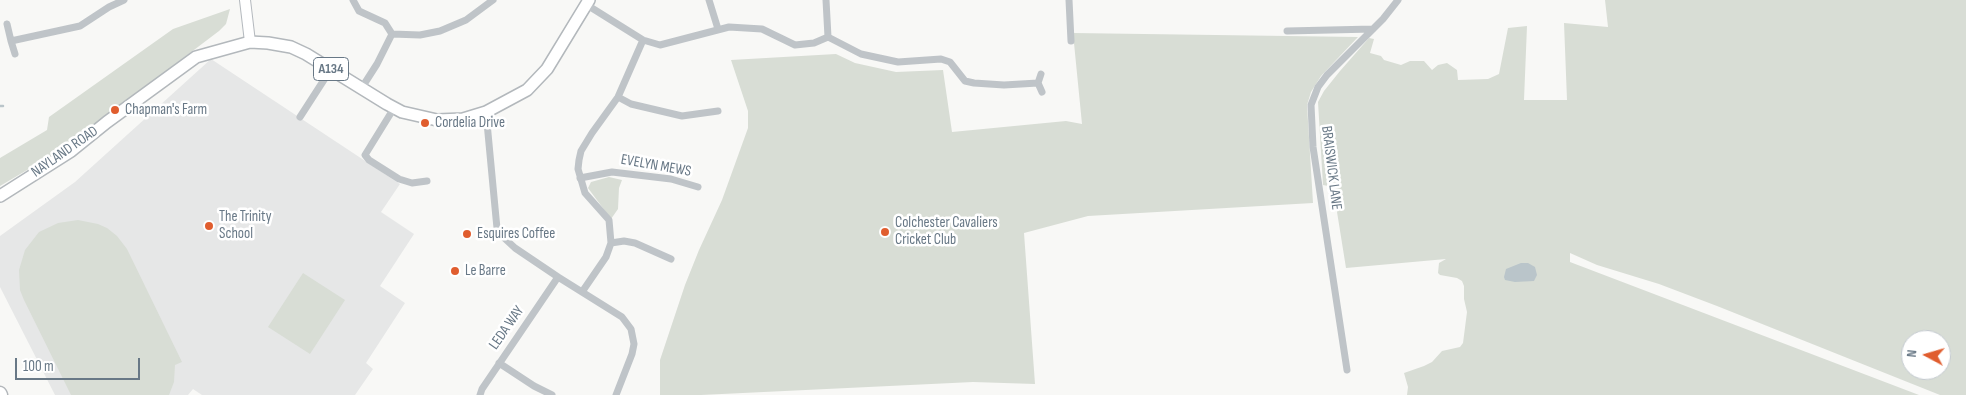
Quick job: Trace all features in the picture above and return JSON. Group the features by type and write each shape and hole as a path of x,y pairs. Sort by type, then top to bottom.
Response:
{"main road":[{"name":"A134","path":"250,42 290,47 331,69 394,108 437,120 463,119 486,112 527,90 547,69 588,2"},
{"name":"NAYLAND ROAD","path":"0,196 70,151 196,57 250,42"}],"street":[{"path":"12,41 80,26 109,7 124,0"},
{"path":"245,0 250,42"},
{"path":"354,0 359,10 367,16 385,23 392,34"},
{"path":"392,34 420,35 440,31 466,20 493,0"},
{"path":"709,0 718,28"},
{"path":"826,0 828,37"},
{"path":"1069,0 1071,41"},
{"name":"BRAISWICK LANE","path":"1347,370 1313,147 1311,105 1318,87 1398,0"},
{"path":"588,2 643,40 660,45 718,28 728,27 762,29 795,45 814,43 828,37"},
{"path":"7,24 15,54"},
{"path":"1286,31 1373,29"},
{"path":"361,89 377,64 392,34"},
{"path":"828,37 861,54 898,62 941,60 950,62 965,80 974,83 1004,85 1038,83"},
{"path":"582,292 606,257 611,243 609,220 585,193 580,178 578,169 581,151 618,97 643,40"},
{"path":"300,117 331,69"},
{"path":"1041,74 1038,83 1042,92"},
{"path":"618,97 632,104 682,116 718,111"},
{"path":"394,108 366,156 369,160 399,179 412,183 427,181"},
{"path":"486,112 497,228 506,241 627,322 633,336 632,354 616,395"},
{"name":"EVELYN MEWS","path":"580,178 612,172 671,180 698,187"},
{"path":"611,243 624,241 636,243 671,259"},
{"name":"LEDA WAY","path":"480,395 499,363 558,277"},
{"path":"499,363 534,386 552,395"}],"shaded area":[{"path":"1605,0 1966,0 1966,395 1940,395 1902,380 1951,380 1951,330 1901,330 1901,379 1717,306 1659,284 1597,265 1570,253 1570,262 1919,395 1407,395 1408,387 1404,373 1432,362 1442,351 1460,347 1463,343 1467,312 1464,286 1462,281 1457,278 1438,273 1439,263 1446,259 1346,268 1333,187 1323,185 1318,102 1324,91 1369,38 1374,39 1370,53 1381,56 1384,60 1401,65 1410,61 1424,61 1432,70 1438,65 1447,63 1457,70 1458,80 1488,79 1499,74 1508,28 1527,26 1524,100 1567,100 1564,23 1608,27"},
{"path":"230,9 226,24 219,31 66,147 0,186 0,158 47,130 49,117 173,29"},
{"path":"1073,33 1358,37 1321,76 1311,92 1307,105 1313,203 1088,216 1024,233 1035,384 973,382 701,395 660,395 660,360 685,285 722,200 748,128 748,111 731,60 836,54 855,63 896,72 943,70 952,132 1066,121 1082,124"},
{"name":"The Trinity School","path":"211,59 400,184 381,212 414,234 380,286 405,303 366,363 373,369 355,395 202,395 193,389 188,395 55,395 0,287 0,236 75,182"},
{"path":"609,177 622,180 619,188 618,209 611,219 588,188 591,182"},
{"path":"78,220 107,228 117,236 127,249 182,362 175,365 174,382 169,395 71,395 24,300 20,290 19,270 25,250 39,232 58,223"},
{"path":"1521,263 1528,263 1535,267 1537,275 1534,281 1515,282 1505,280 1506,269"},
{"path":"303,273 345,300 310,354 268,327"}],"place":[{"name":"Chapman's Farm","path":"115,110"},
{"name":"Cordelia Drive","path":"425,123"},
{"name":"The Trinity School","path":"209,226"},
{"name":"Colchester Cavaliers Cricket Club","path":"885,232"},
{"name":"Esquires Coffee","path":"467,234"},
{"name":"Le Barre","path":"455,271"}]}
